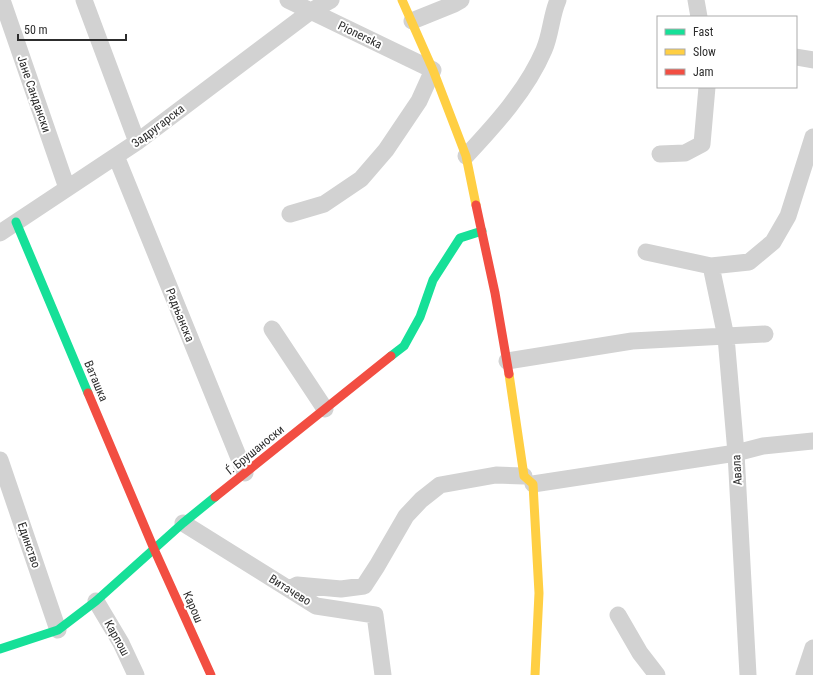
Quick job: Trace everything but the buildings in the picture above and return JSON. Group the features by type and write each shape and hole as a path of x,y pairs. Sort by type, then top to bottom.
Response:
{"street":[{"name":"Јане Сандански","path":"2,0 67,188"},
{"path":"84,0 137,142"},
{"name":"Pionerska","path":"288,0 433,70"},
{"name":"Задругарска","path":"0,233 137,142 311,11 331,0"},
{"path":"402,0 433,70 466,156 482,231 529,480 539,593 535,675"},
{"path":"412,21 461,0"},
{"path":"466,156 492,129 522,91 545,50 558,0"},
{"path":"696,0 699,16"},
{"path":"797,57 813,60"},
{"path":"290,214 324,204 360,179 386,150 415,108 433,70"},
{"path":"660,154 685,154 702,144 707,88"},
{"path":"646,252 711,266 749,262 773,242 788,216 813,137"},
{"name":"Радњанска","path":"116,156 245,473"},
{"name":"Ваташка","path":"16,222 154,549"},
{"name":"Ѓ. Брушаноски","path":"0,649 58,630 96,601 183,523 404,346 420,317 433,280 460,238 482,231"},
{"name":"Авала","path":"711,266 726,337 736,453 748,675"},
{"path":"272,329 325,409"},
{"path":"507,361 632,341 765,334"},
{"path":"289,589 297,585 340,589 364,586 378,566 406,516 420,500 440,485 496,475 529,480 736,453 763,446 813,441"},
{"name":"Единство","path":"0,460 58,630"},
{"name":"Витачево","path":"183,523 316,606 375,615 383,675"},
{"name":"Карош","path":"154,549 211,675"},
{"name":"Карпош","path":"96,601 121,643 136,675"},
{"path":"618,615 640,653 657,675"},
{"path":"804,675 813,648"}],"traffic: fast":[{"path":"16,222 88,393"},
{"path":"391,356 404,346 420,317 433,280 460,238 482,231"},
{"path":"0,649 58,630 96,601 183,523 215,497"}],"traffic: slow":[{"path":"402,0 433,70 466,156 476,205"},
{"path":"509,374 524,476 533,484 539,593 535,675"}],"traffic: jam":[{"path":"476,205 495,293 509,374"},
{"path":"215,497 391,356"},
{"path":"88,393 154,549 211,675"}]}
